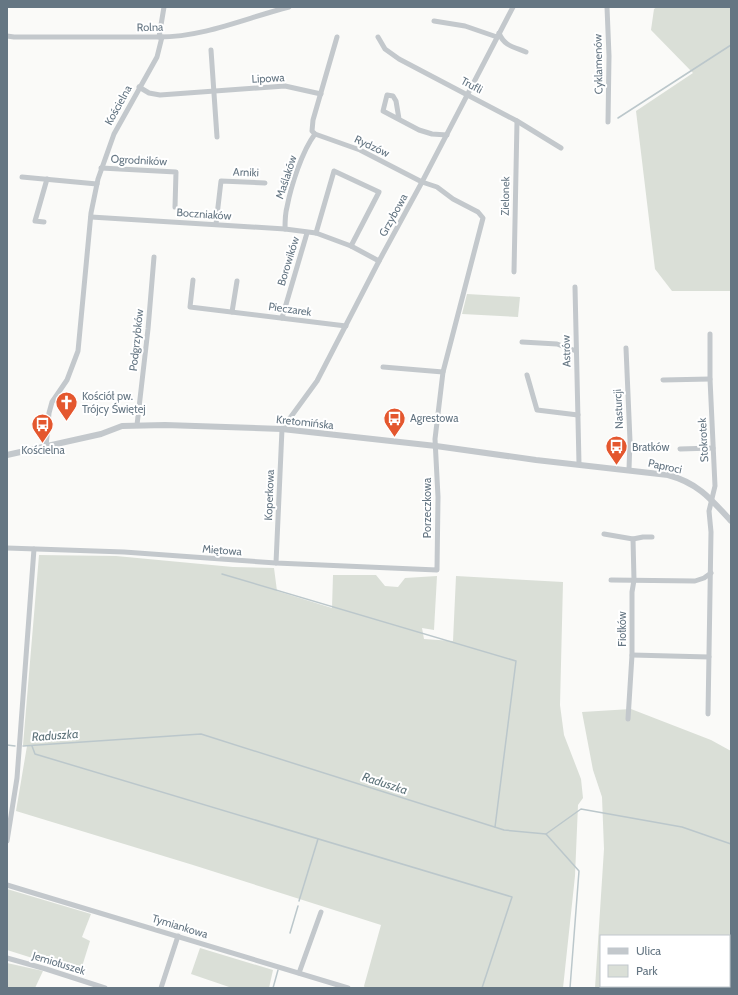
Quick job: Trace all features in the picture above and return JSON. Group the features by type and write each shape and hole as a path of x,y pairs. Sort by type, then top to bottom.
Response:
{"street":[{"name":"Kościelna","path":"46,447 48,413 52,402 67,380 78,351 91,217 101,168 114,134 157,57 164,7"},
{"name":"Rolna","path":"7,36 180,36 203,32 289,7"},
{"name":"Grzybowa","path":"282,428 317,381 513,7"},
{"name":"Cyklamenów","path":"607,7 609,56 608,122"},
{"path":"434,21 465,26 498,35 506,44"},
{"name":"Maślaków","path":"285,229 286,208 297,172 313,133 313,120 337,37"},
{"name":"Trufli","path":"378,37 385,50 399,59 516,121 561,148"},
{"path":"492,46 502,43 526,52"},
{"path":"211,50 217,137"},
{"name":"Lipowa","path":"139,87 149,93 160,95 285,86 321,94"},
{"path":"399,119 396,101 393,96 387,95 382,111 419,130 432,134 447,135"},
{"name":"Zielonek","path":"514,272 516,121"},
{"name":"Rydzów","path":"313,133 360,150 422,182"},
{"name":"Ogrodników","path":"101,168 176,172 175,207"},
{"path":"316,233 334,171 379,192 351,246"},
{"path":"22,177 97,184"},
{"path":"44,222 35,221 47,179"},
{"name":"Arniki","path":"216,224 221,181 265,183"},
{"path":"422,182 437,187 453,199 478,212 483,218 443,372 436,446"},
{"name":"Boczniaków","path":"91,217 216,224 285,229 316,233 351,246 380,261"},
{"name":"Borowików","path":"282,318 307,233"},
{"name":"Podgrzybków","path":"137,425 148,329 154,257"},
{"name":"Pieczarek","path":"193,280 190,307 346,326"},
{"path":"232,312 237,281"},
{"name":"Astrów","path":"575,287 579,464"},
{"name":"Stokrotek","path":"710,334 710,379 715,486 712,500"},
{"path":"522,342 557,344 576,351"},
{"name":"Nasturcji","path":"626,348 630,441 629,469"},
{"path":"383,367 443,372"},
{"path":"526,375 537,410 578,415"},
{"path":"663,380 710,379"},
{"name":"Kretomińska","path":"7,455 101,434 122,426 137,425 282,428 436,446 536,460 602,466"},
{"name":"Koperkowa","path":"276,563 282,428"},
{"name":"Porzeczkowa","path":"436,446 438,497 437,570"},
{"path":"680,449 713,448"},
{"name":"Paproci","path":"602,466 656,472 680,478 691,483 712,500 731,521"},
{"path":"708,714 711,573 711,532 709,511 712,500"},
{"path":"604,534 634,539 652,537"},
{"name":"Fiołków","path":"628,719 632,655 634,539"},
{"name":"Miętowa","path":"7,548 156,554 216,560 437,570"},
{"path":"7,841 17,778 34,549"},
{"path":"611,580 695,581 704,578 711,573"},
{"path":"632,655 709,657"},
{"name":"Tymiankowa","path":"7,885 348,988"},
{"path":"299,973 321,912"},
{"path":"161,988 178,936"},
{"name":"Jemiołuszek","path":"7,958 105,988"}],"green space":[{"path":"657,7 731,7 730,291 672,291 655,269 636,111 693,73 651,30 654,9"},
{"path":"467,294 520,297 518,317 462,314"},
{"path":"39,555 116,556 233,567 274,568 277,591 332,608 333,575 376,575 385,586 398,587 405,578 437,576 434,630 422,628 424,639 453,641 456,576 563,582 560,705 564,735 581,779 583,798 578,805 575,876 563,988 365,988 364,986 381,925 193,865 16,811 27,746 23,745"},
{"path":"631,709 711,740 731,751 731,988 595,988 604,849 602,797 593,770 582,712"},
{"path":"7,889 91,914 82,937 90,941 80,973 7,950"},
{"path":"200,948 273,970 269,988 232,988 191,974"},
{"path":"7,963 43,971 35,988 7,988"}],"waterway":[{"path":"618,118 731,45"},
{"path":"222,574 516,661 495,827"},
{"name":"Raduszka","path":"23,746 201,734 504,830 546,834 581,809 682,827 731,844"},
{"name":"Raduszka","path":"7,745 15,746"},
{"path":"32,746 35,754 512,897 482,988"},
{"path":"546,834 579,871 570,988"},
{"path":"299,901 318,839"},
{"path":"290,933 298,906"},
{"path":"273,988 278,970"}],"place":[{"name":"Kościół pw. Trójcy Świętej","path":"67,422"},
{"name":"Agrestowa","path":"394,438"},
{"name":"Kościelna","path":"43,444"},
{"name":"Bratków","path":"617,466"}]}
